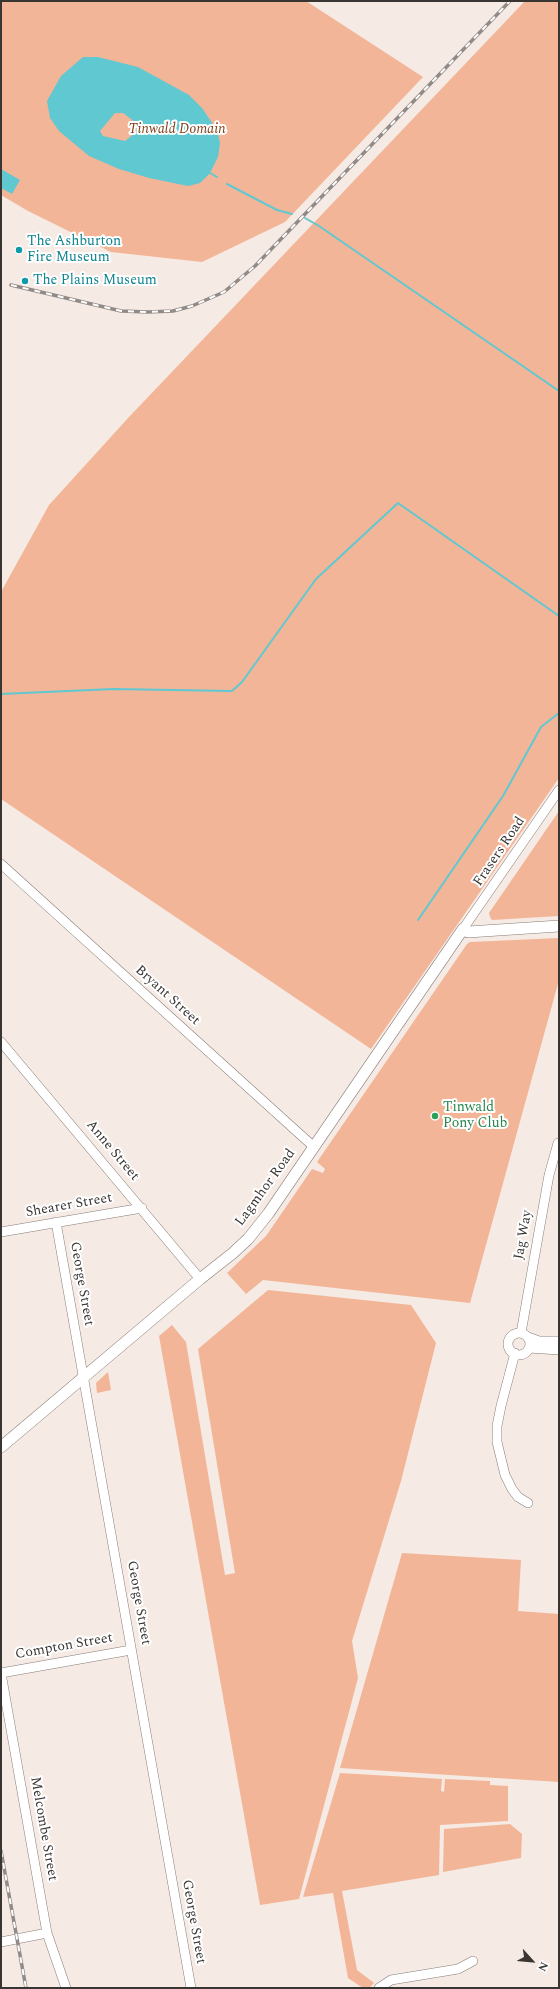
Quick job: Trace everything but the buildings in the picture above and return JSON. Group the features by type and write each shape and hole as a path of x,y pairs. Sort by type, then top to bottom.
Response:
{"street":[{"name":"Frasers Road","path":"463,929 559,790"},
{"name":"Bryant Street","path":"1,864 314,1147"},
{"path":"463,929 468,932 559,926"},
{"name":"Lagmhor Road","path":"1,1447 200,1279 233,1253 258,1227 463,929"},
{"name":"Anne Street","path":"1,1042 142,1208 200,1279"},
{"name":"Jag Way","path":"524,1335 549,1175 558,1143"},
{"name":"Shearer Street","path":"1,1232 142,1208"},
{"name":"George Street","path":"56,1222 83,1379 97,1445 131,1650 191,1988"},
{"path":"524,1335 530,1342 529,1348 523,1354 515,1353 508,1346 511,1336 524,1335 540,1341 559,1341"},
{"path":"529,1348 559,1350"},
{"path":"515,1353 501,1406 497,1426 497,1442 506,1475 512,1489 518,1497 528,1503"},
{"name":"Compton Street","path":"1,1673 131,1650"},
{"name":"Melcombe Street","path":"1,1673 46,1933 66,1988"},
{"path":"1,1942 46,1933"},
{"path":"379,1988 391,1980 458,1969 473,1960"}],"green space":[{"name":"Tinwald Domain","path":"1,1 306,1 423,77 285,222 202,262 111,252 28,211 1,195"},
{"path":"525,1 559,1 559,778 371,1049 1,799 1,592 49,505 129,417"},
{"path":"559,811 559,916 492,920 489,913"},
{"name":"Tinwald Pony Club","path":"559,938 559,980 470,1303 263,1280 246,1294 227,1273 266,1236 312,1169 323,1173 325,1169 317,1162 467,944 470,942"},
{"path":"268,1290 411,1305 436,1343 401,1481 352,1641 358,1678 299,1899 260,1905 159,1336 172,1325 186,1342 225,1575 235,1573 198,1349"},
{"path":"108,1372 111,1390 97,1393 96,1383"},
{"path":"402,1553 521,1560 518,1611 559,1614 559,1782 340,1768"},
{"path":"340,1773 442,1779 441,1791 444,1792 445,1779 490,1781 490,1785 508,1786 508,1821 440,1825 439,1875 342,1891 357,1970 374,1983 369,1988 363,1988 348,1978 333,1893 303,1897"},
{"path":"510,1824 522,1834 521,1858 443,1872 444,1829"}],"water":[{"path":"83,57 98,57 138,67 189,95 202,108 217,130 220,143 218,157 210,173 200,183 188,186 149,178 119,169 89,156 59,131 50,118 47,101 61,76","holes":["115,113 123,113 139,125 135,133 125,141 103,136 100,131"]},
{"path":"1,169 20,180 12,194 1,188"}],"waterway":[{"path":"210,173 217,177"},
{"path":"227,184 277,210 292,214"},
{"path":"305,218 319,226 559,391"},
{"path":"1,694 113,689 232,691 242,682 316,579 398,503 559,616"},
{"path":"418,920 503,796 541,727 559,713"}],"railway":[{"path":"11,285 121,311 148,312 173,311 192,306 224,292 255,266 510,1"},
{"path":"1,1851 26,1988"}],"place":[{"name":"The Ashburton Fire Museum","path":"19,250"},
{"name":"The Plains Museum","path":"25,281"},
{"name":"Tinwald Pony Club","path":"435,1116"}]}
